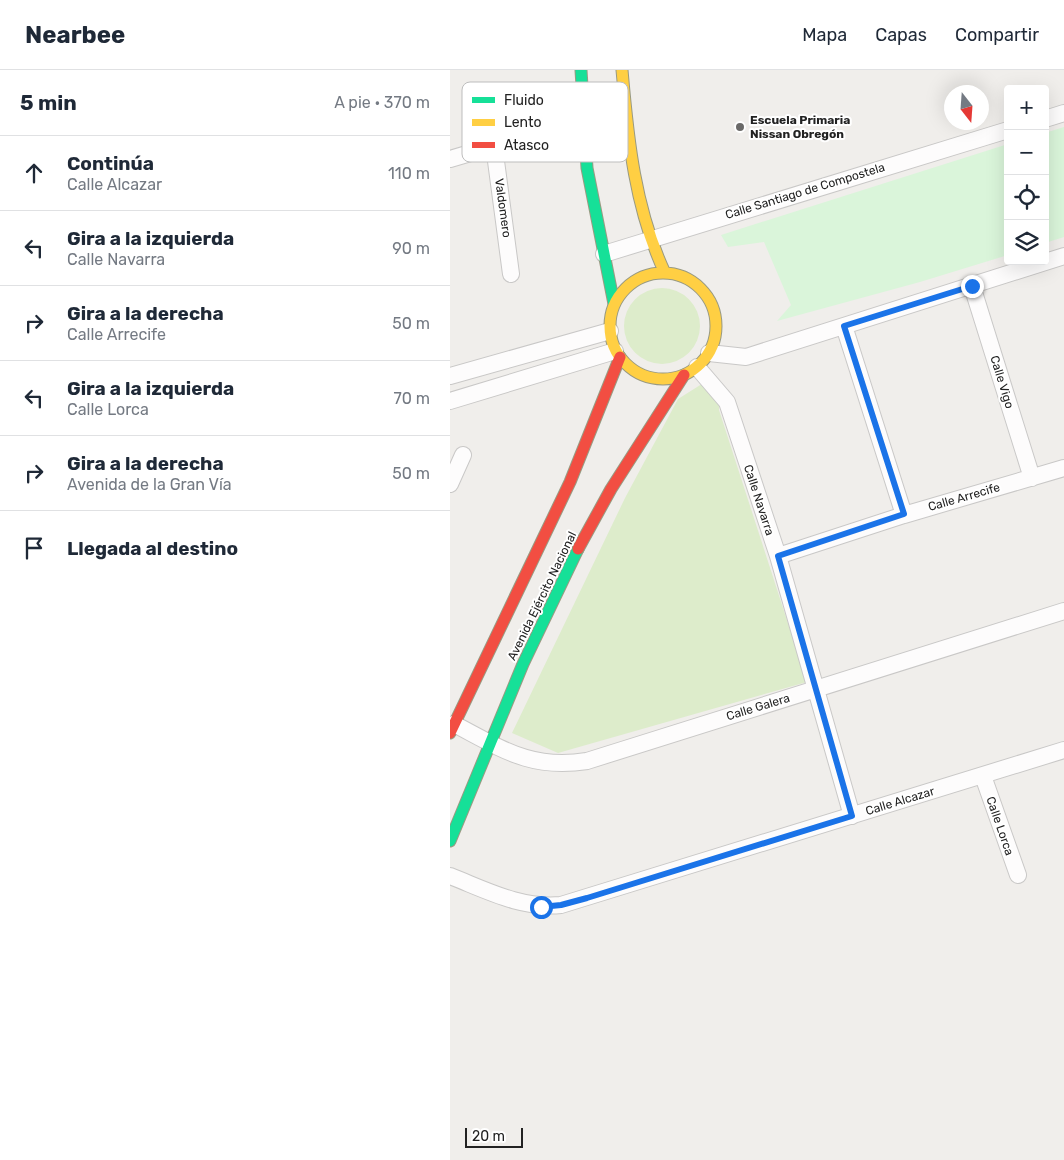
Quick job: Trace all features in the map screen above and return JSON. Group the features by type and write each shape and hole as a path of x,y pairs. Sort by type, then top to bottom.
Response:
{"street":[{"path":"1049,117 1064,113"},
{"path":"628,125 650,239 665,273"},
{"name":"Calle Santiago de Compostela","path":"604,254 1004,131"},
{"name":"Valdomero","path":"496,162 511,274"},
{"path":"587,162 614,304 610,331 617,354 632,370 648,378 666,379 690,371 709,353 715,336 716,318 710,301 698,286 683,277 665,273 644,276 626,288 614,304"},
{"path":"709,353 746,358 1064,256"},
{"name":"Calle Vigo","path":"972,286 1032,478"},
{"path":"844,326 904,514"},
{"path":"450,376 610,331"},
{"path":"450,401 617,354"},
{"name":"Avenida Ejército Nacional","path":"452,729 570,482 617,354"},
{"name":"Avenida Ejército Nacional","path":"450,841 536,635 572,558 611,491 690,371"},
{"name":"Calle Navarra","path":"690,371 727,402 778,556 852,816"},
{"path":"450,484 463,455"},
{"name":"Calle Arrecife","path":"778,556 904,514 1064,468"},
{"name":"Calle Galera","path":"452,729 536,762 570,764 587,761 1064,611"},
{"name":"Calle Alcazar","path":"450,876 527,905 541,907 561,905 1064,750"},
{"name":"Calle Lorca","path":"983,776 1018,876"}],"green space":[{"path":"1064,127 1064,237 1049,242 1049,175 1049,132"},
{"path":"1004,145 1004,256 920,282 777,321 791,305 764,242 728,247 721,235"},
{"path":"662,288 677,291 689,299 697,311 700,326 697,341 689,353 677,361 662,364 647,361 635,353 627,341 624,326 627,311 635,299 647,291"},
{"path":"705,382 720,390 719,410 807,682 558,753 512,733 625,498 678,399"}],"traffic: fast":[{"path":"581,70 582,82"},
{"path":"587,162 614,304"},
{"path":"450,841 523,664 578,549"}],"traffic: slow":[{"path":"622,70 623,82"},
{"path":"628,131 646,224 665,273"},
{"path":"663,273 683,277 700,289 712,306 716,326 712,346 700,363 683,375 663,379 643,375 626,363 614,346 610,326 614,306 626,289 643,277 663,273"}],"traffic: jam":[{"path":"450,733 570,482 620,357"},
{"path":"578,549 611,489 684,375"}],"place":[{"name":"Escuela Primaria Nissan Obregón","path":"740,127"}],"route":[{"path":"541,907 561,905 587,898 852,816 778,556 904,514 844,326 972,286"}]}
